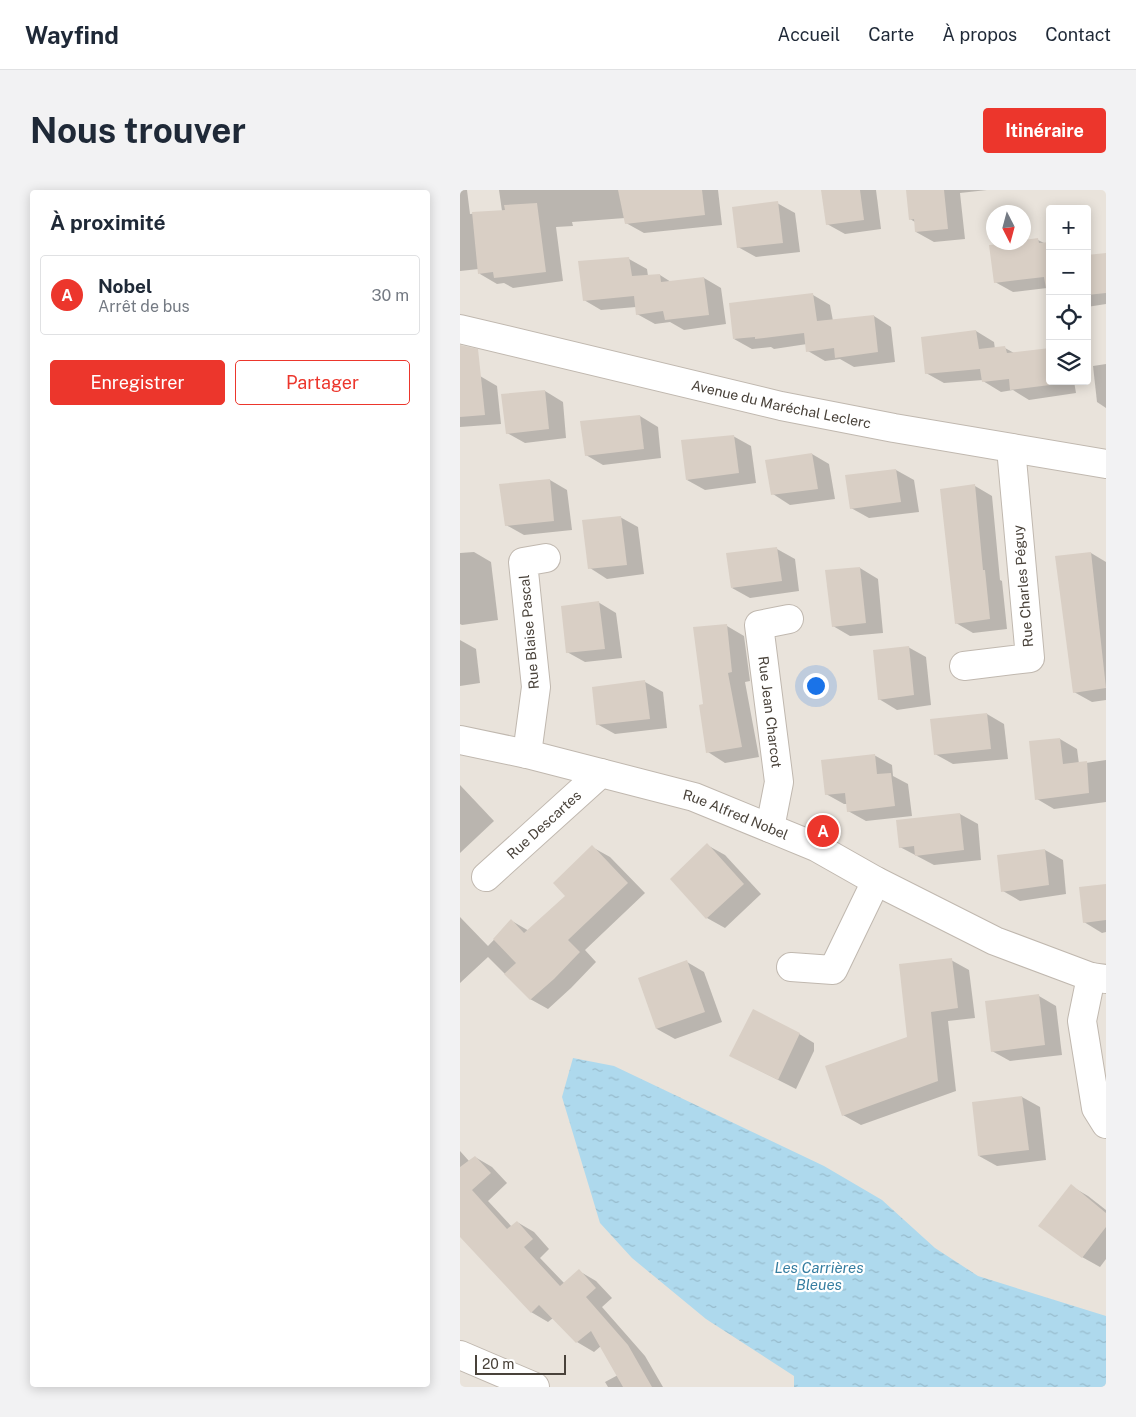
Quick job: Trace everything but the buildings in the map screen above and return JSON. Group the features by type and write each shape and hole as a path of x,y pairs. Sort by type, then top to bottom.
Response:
{"street":[{"name":"Avenue du Maréchal Leclerc","path":"460,329 781,406 1106,464"},
{"name":"Rue Charles Péguy","path":"964,666 1030,658 1011,448"},
{"name":"Rue Blaise Pascal","path":"527,754 536,687 523,562 546,558"},
{"name":"Rue Jean Charcot","path":"770,828 779,782 759,625 788,619"},
{"name":"Rue Alfred Nobel","path":"460,740 527,754 694,797 816,847 876,880 995,940 1099,978"},
{"name":"Rue Descartes","path":"486,877 601,773"},
{"path":"791,967 832,970 876,880"},
{"path":"1099,978 1082,1021 1096,1108 1106,1124"},
{"path":"460,1356 535,1387"}],"shaded area":[{"path":"460,190 1106,190 1106,1387 460,1387"}],"water":[{"name":"Les Carrières Bleues","path":"573,1058 614,1066 824,1166 882,1200 935,1248 978,1276 1106,1316 1106,1387 794,1387 794,1376 706,1319 632,1258 600,1223 562,1097"}],"place":[{"name":"Nobel","path":"823,831"}]}
